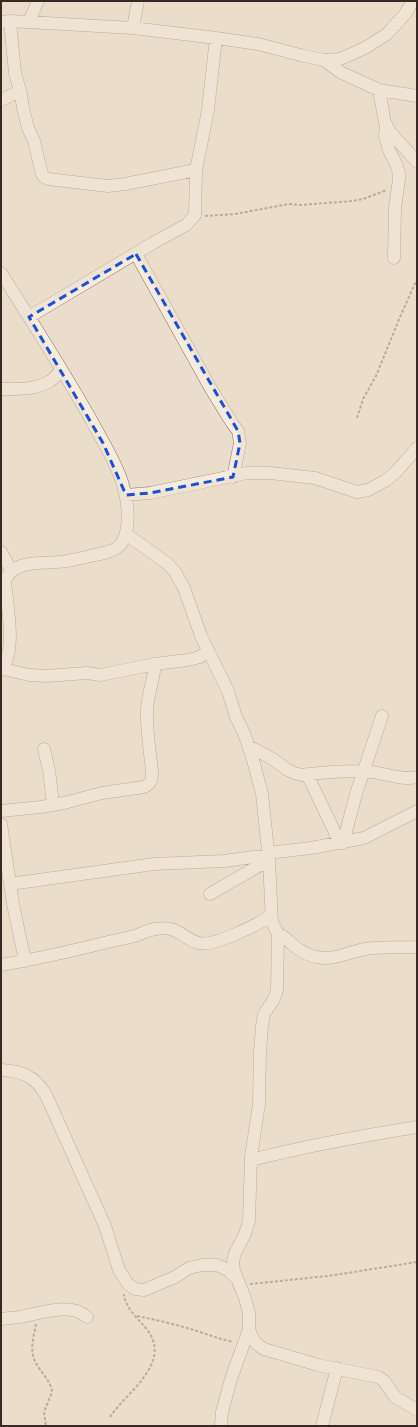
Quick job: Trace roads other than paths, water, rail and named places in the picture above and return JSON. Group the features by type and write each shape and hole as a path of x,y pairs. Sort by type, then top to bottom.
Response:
{"street":[{"path":"29,22 38,1"},
{"path":"133,28 138,1"},
{"path":"196,170 108,186 48,179 44,177 23,108 12,59 6,21 133,28 216,38 258,44 324,60 340,59 365,48 387,34 405,14 413,1"},
{"path":"29,317 186,225 195,215 196,170 208,110 216,38"},
{"path":"324,60 340,72 379,90 417,96"},
{"path":"379,90 381,106 386,124 391,133 417,162"},
{"path":"1,100 20,91"},
{"path":"386,124 385,136 389,150 399,173 394,214 394,258"},
{"path":"136,254 211,389 238,430 240,443 233,477"},
{"path":"1,272 78,396 117,470 123,484 128,508 126,534 124,541 118,548 66,562 28,564 12,570 5,581 10,648 8,659 2,670 46,676 81,673 100,675 155,664 195,659 208,651"},
{"path":"1,389 26,388 44,385 52,380 61,370"},
{"path":"126,495 150,493 247,473 270,473 315,478 357,492 368,490 385,481 396,472 417,448"},
{"path":"126,534 168,564 175,572 184,588 196,625 228,691 236,717 253,760 262,794 269,857 271,915 272,922 278,934 277,990 274,999 264,1014 260,1051 259,1104 252,1142 249,1221 233,1261 238,1281 246,1298 249,1329 252,1339 264,1349 318,1365 378,1377 384,1381 395,1397 417,1410"},
{"path":"1,552 12,570"},
{"path":"1,811 53,804 102,793 149,785 152,780 152,771 147,711 155,664"},
{"path":"342,843 356,794 382,716"},
{"path":"248,746 294,773 307,774 364,771 391,774 405,779 417,778"},
{"path":"44,749 53,804"},
{"path":"307,774 342,843"},
{"path":"10,884 56,879 154,864 224,861 253,857 269,857 364,838 417,811"},
{"path":"1,824 13,904 25,961"},
{"path":"210,894 269,857"},
{"path":"1,965 83,948 154,929 172,929 182,933 191,940 201,944 208,944 261,922 271,915"},
{"path":"278,934 281,934 294,946 307,954 318,958 339,956 365,949 417,947"},
{"path":"1,1070 20,1073 31,1077 40,1085 46,1095 103,1220 119,1270 128,1284 135,1289 144,1290 189,1268 202,1265 217,1265 228,1270 238,1281"},
{"path":"251,1160 293,1149 417,1127"},
{"path":"1,1318 52,1310 77,1311 87,1317"},
{"path":"221,1426 222,1412 230,1379 249,1329"},
{"path":"322,1426 337,1368"}]}
